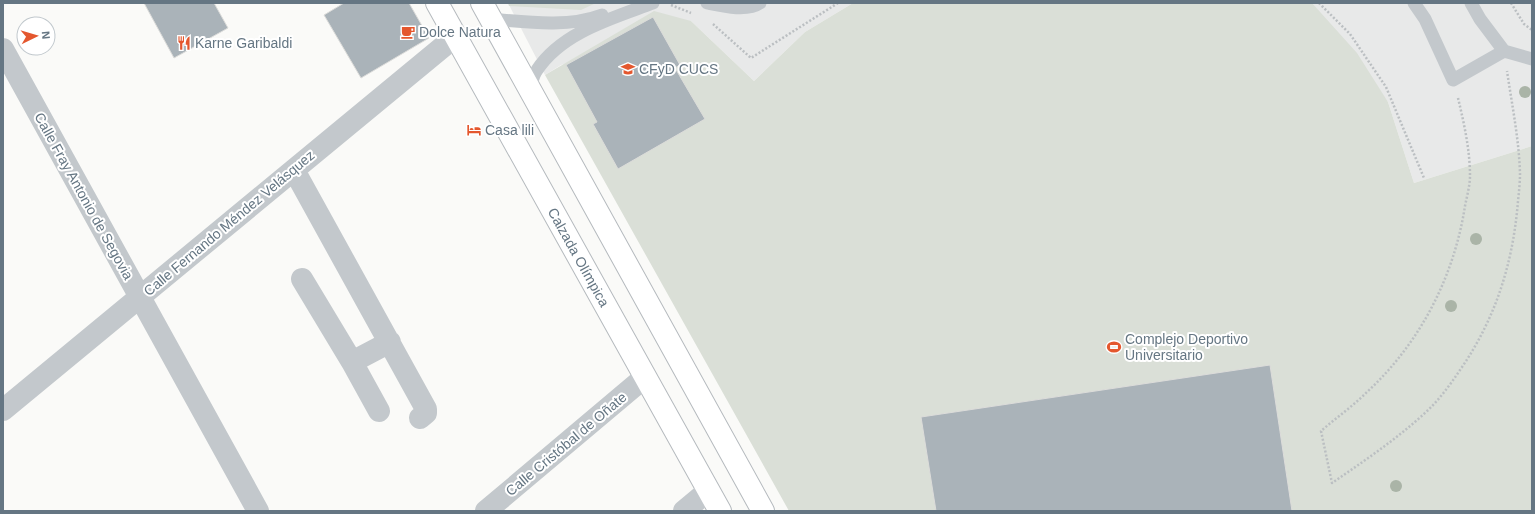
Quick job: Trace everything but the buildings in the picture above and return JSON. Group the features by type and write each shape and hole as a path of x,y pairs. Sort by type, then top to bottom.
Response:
{"main road":[{"name":"Calzada Olímpica","path":"437,3 720,511"},
{"path":"486,11 763,511"}],"street":[{"name":"Calle Fernando Méndez Velásquez","path":"3,410 456,36"},
{"name":"Calle Fray Antonio de Segovia","path":"3,49 258,511"},
{"path":"294,170 426,409 426,413 420,418"},
{"path":"302,279 352,362 379,411"},
{"path":"352,362 390,342"},
{"name":"Calle Cristóbal de Oñate","path":"486,511 645,377"},
{"path":"684,511 708,490"}],"lane":[{"path":"486,11 552,22 572,22 593,19 635,3"},
{"path":"529,90 536,71 546,58 563,43 577,34 653,3"},
{"path":"707,3 729,7 754,7 760,3"},
{"path":"1414,3 1425,19 1453,80 1504,51"},
{"path":"1471,3 1480,19 1504,51 1532,59"}],"path":[{"path":"665,3 693,14"},
{"path":"707,20 751,58 838,3"},
{"path":"1319,3 1350,34 1386,87 1424,178"},
{"path":"1511,3 1524,24 1532,30"},
{"path":"1453,80 1464,121 1469,153 1470,177 1462,222 1449,271 1428,315 1400,357 1368,392 1321,431 1332,483 1362,463 1427,412 1449,387 1470,355 1494,310 1516,230 1520,174 1515,122 1504,51"}],"shaded area":[{"path":"508,3 853,3 805,32 754,81 691,21 561,65 545,75"},
{"path":"508,3 596,3 581,10 509,6"},
{"name":"Complejo Deportivo Universitario","path":"853,3 1312,3 1357,53 1388,102 1414,183 1532,146 1532,511 789,511 545,75 654,11 691,21 754,81 805,32"},
{"path":"1312,3 1532,3 1532,146 1414,183 1388,102"}],"place":[{"name":"Dolce Natura","path":"408,32"},
{"name":"Karne Garibaldi","path":"184,43"},
{"name":"CFyD CUCS","path":"628,69"},
{"name":"Casa lili","path":"474,130"},
{"name":"Complejo Deportivo Universitario","path":"1114,347"}]}
